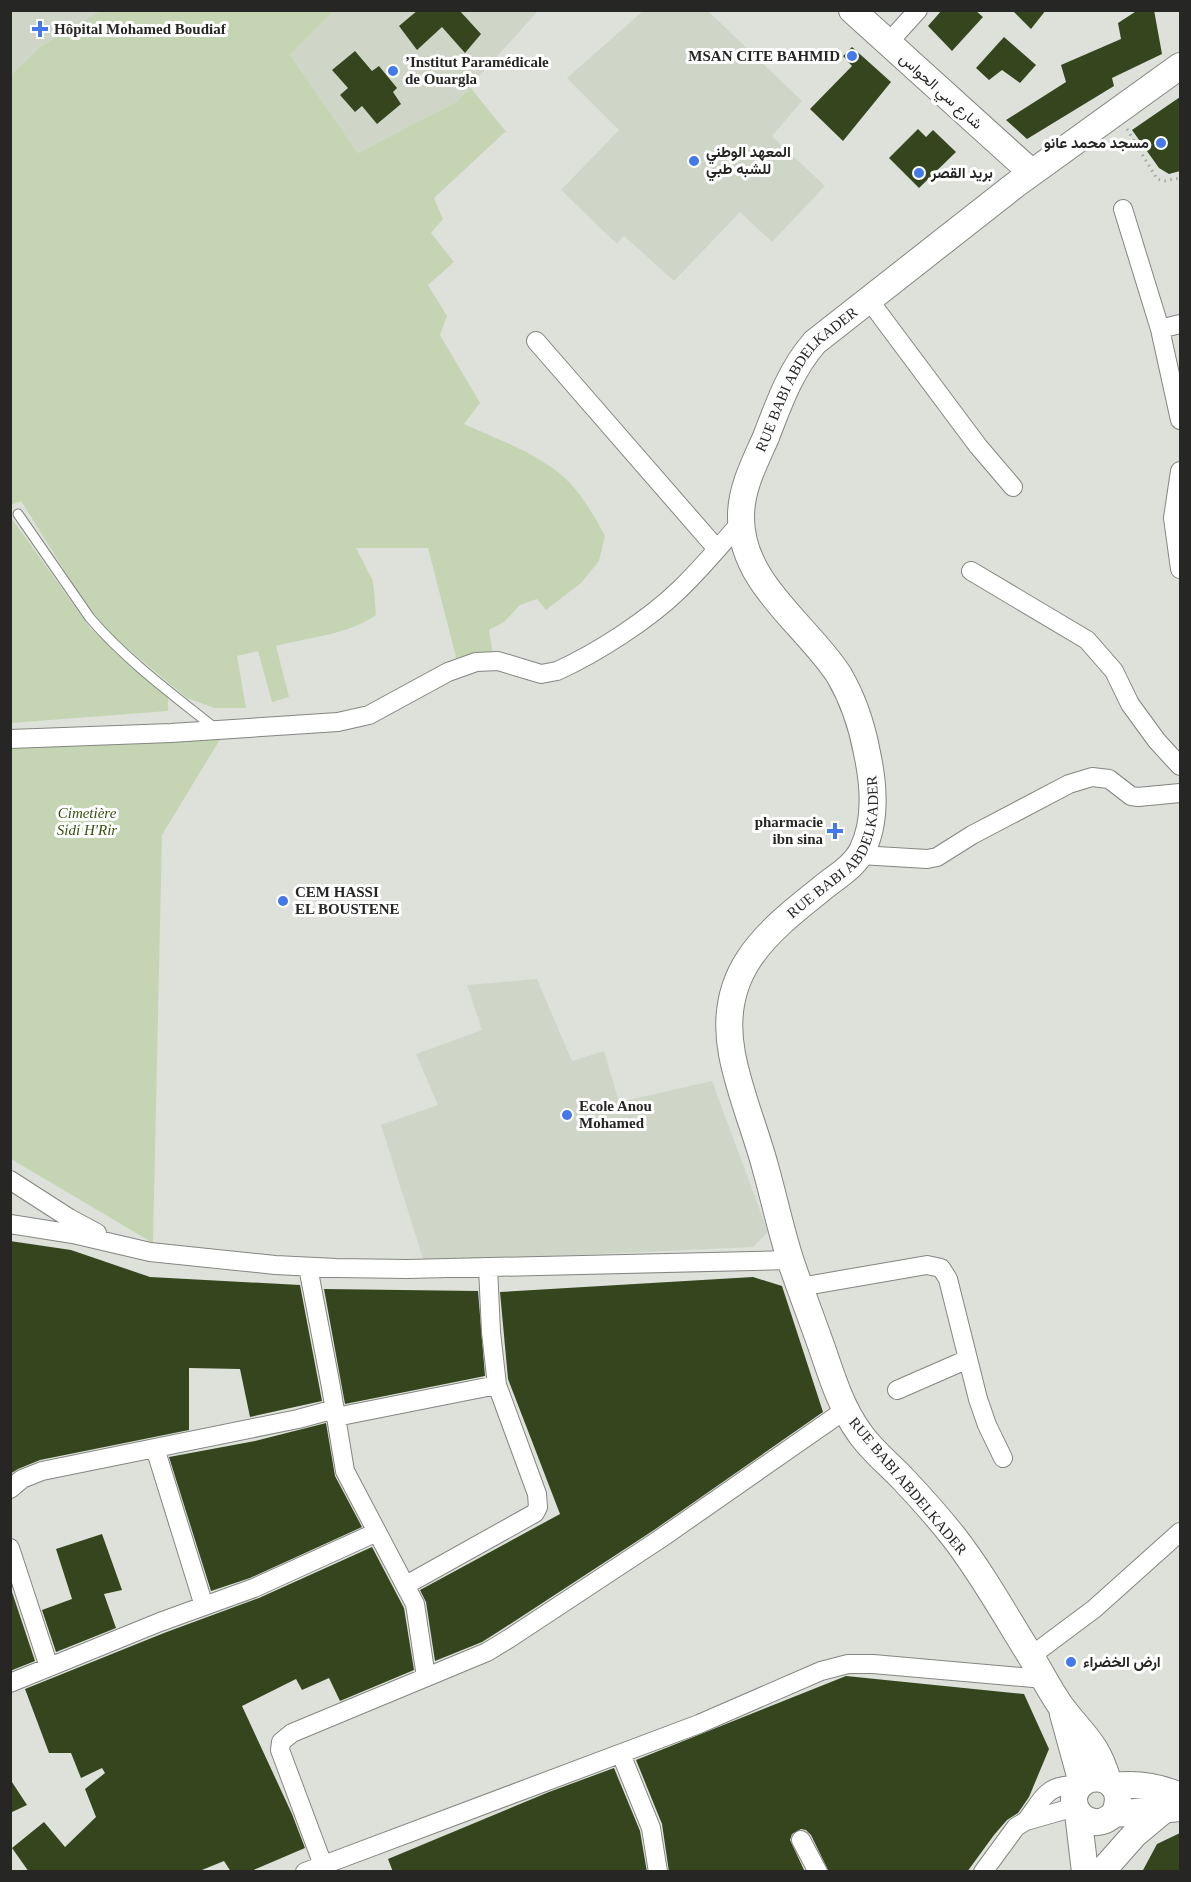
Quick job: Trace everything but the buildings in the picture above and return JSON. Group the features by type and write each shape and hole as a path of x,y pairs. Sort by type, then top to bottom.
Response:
{"main road":[{"name":"شارع سي الحواس","path":"852,10 1031,172"},
{"name":"RUE BABI ABDELKADER","path":"1061,1706 957,1541 872,1447 844,1410 791,1260 732,1056 729,1021 732,997 737,978 749,956 768,934 795,909 850,866 860,855 871,824 873,799 867,753 855,707 839,675 814,642 779,604 754,568 744,543 741,522 742,502 748,480 791,376 805,353 815,342 1031,172 1116,113 1178,65"},
{"path":"1061,1706 1096,1749 1119,1800 1113,1815 1110,1843 1097,1871"},
{"path":"1061,1706 1084,1819 1098,1822 1113,1815 1175,1804"},
{"path":"1079,1797 1095,1778 1111,1784 1142,1784 1163,1789 1175,1804"},
{"path":"1079,1797 1097,1871"},
{"path":"1097,1871 1126,1843 1175,1804"}],"street":[{"path":"888,43 918,10"},
{"path":"1123,209 1160,329 1180,420"},
{"path":"868,300 978,446 1013,487"},
{"path":"1160,329 1180,324"},
{"path":"536,341 717,549"},
{"path":"1180,471 1173,518 1180,568"},
{"path":"10,739 218,731 283,727 357,718 384,708 448,672 476,662 503,662 541,674 557,671 642,620 677,592 697,573 741,522"},
{"path":"971,571 1087,640 1114,671 1130,704 1157,741 1180,766"},
{"path":"860,855 927,859 937,857 972,835 1070,784 1092,777 1108,779 1131,796 1180,792"},
{"path":"10,1179 69,1218 123,1247"},
{"path":"10,1224 72,1234 123,1247 182,1256 308,1267 407,1269 791,1260"},
{"path":"800,1287 927,1265 941,1268 948,1279 978,1400 1003,1458"},
{"path":"308,1267 345,1470 415,1604 426,1677"},
{"path":"406,1585 535,1513 538,1507 537,1494 497,1385 491,1332 488,1267"},
{"path":"897,1390 968,1359"},
{"path":"10,1489 22,1479 42,1471 298,1419 497,1385"},
{"path":"323,1865 280,1750 281,1742 292,1733 312,1723 487,1652 660,1539 844,1410"},
{"path":"155,1448 204,1606"},
{"path":"10,1683 254,1588 377,1532"},
{"path":"1031,1656 1094,1610 1180,1532"},
{"path":"10,1548 49,1667"},
{"path":"305,1872 699,1724 821,1671 848,1664 873,1664 1044,1679"},
{"path":"621,1754 651,1828 658,1872"},
{"path":"983,1872 1007,1836 1016,1827 1079,1797 1064,1785 1052,1789 1026,1821"},
{"path":"801,1840 818,1872"}],"lane":[{"path":"18,514 102,632 127,656 218,731"}],"path":[{"path":"1116,113 1157,179 1164,181 1180,178"}],"shaded area":[{"name":"Hôpital Mohamed Boudiaf","path":"11,11 100,11 40,47 11,75"},
{"name":"’Institut Paramédicale de Ouargla","path":"334,11 538,11 456,102 358,153 290,55"},
{"name":"المعهد الوطني للشبه طبي","path":"643,11 708,11 802,101 772,136 825,186 772,242 740,212 674,281 624,236 617,244 561,190 619,130 567,78"},
{"name":"Ecole Anou Mohamed","path":"537,979 572,1061 604,1051 619,1102 712,1081 768,1232 753,1247 424,1262 381,1125 438,1105 416,1054 482,1030 467,985"}],"green space":[{"path":"100,11 334,11 290,55 358,153 456,102 470,87 507,133 505,132 434,198 443,219 431,233 454,262 428,285 447,316 440,335 480,403 464,424 533,456 558,472 580,495 605,536 599,561 581,583 546,610 537,599 520,605 504,622 489,630 494,660 457,661 428,548 356,548 373,581 376,615 341,631 276,646 289,697 272,702 258,651 237,656 246,708 214,708 187,698 112,636 81,597 21,501 11,505 11,75 40,47"},
{"path":"10,516 90,628 168,696 168,711 11,723"},
{"name":"Cimetière Sidi H'Rir","path":"222,736 162,835 153,1243 11,1159 11,748"}],"place":[{"name":"Hôpital Mohamed Boudiaf","path":"40,29"},
{"name":"MSAN CITE BAHMID","path":"852,56"},
{"name":"’Institut Paramédicale de Ouargla","path":"393,71"},
{"name":"مسجد محمد عانو","path":"1161,143"},
{"name":"المعهد الوطني للشبه طبي","path":"694,161"},
{"name":"بريد القصر","path":"919,173"},
{"name":"pharmacie ibn sina","path":"835,831"},
{"name":"CEM HASSI EL BOUSTENE","path":"283,901"},
{"name":"Ecole Anou Mohamed","path":"567,1115"},
{"name":"ارض الخضراء","path":"1071,1662"}]}
